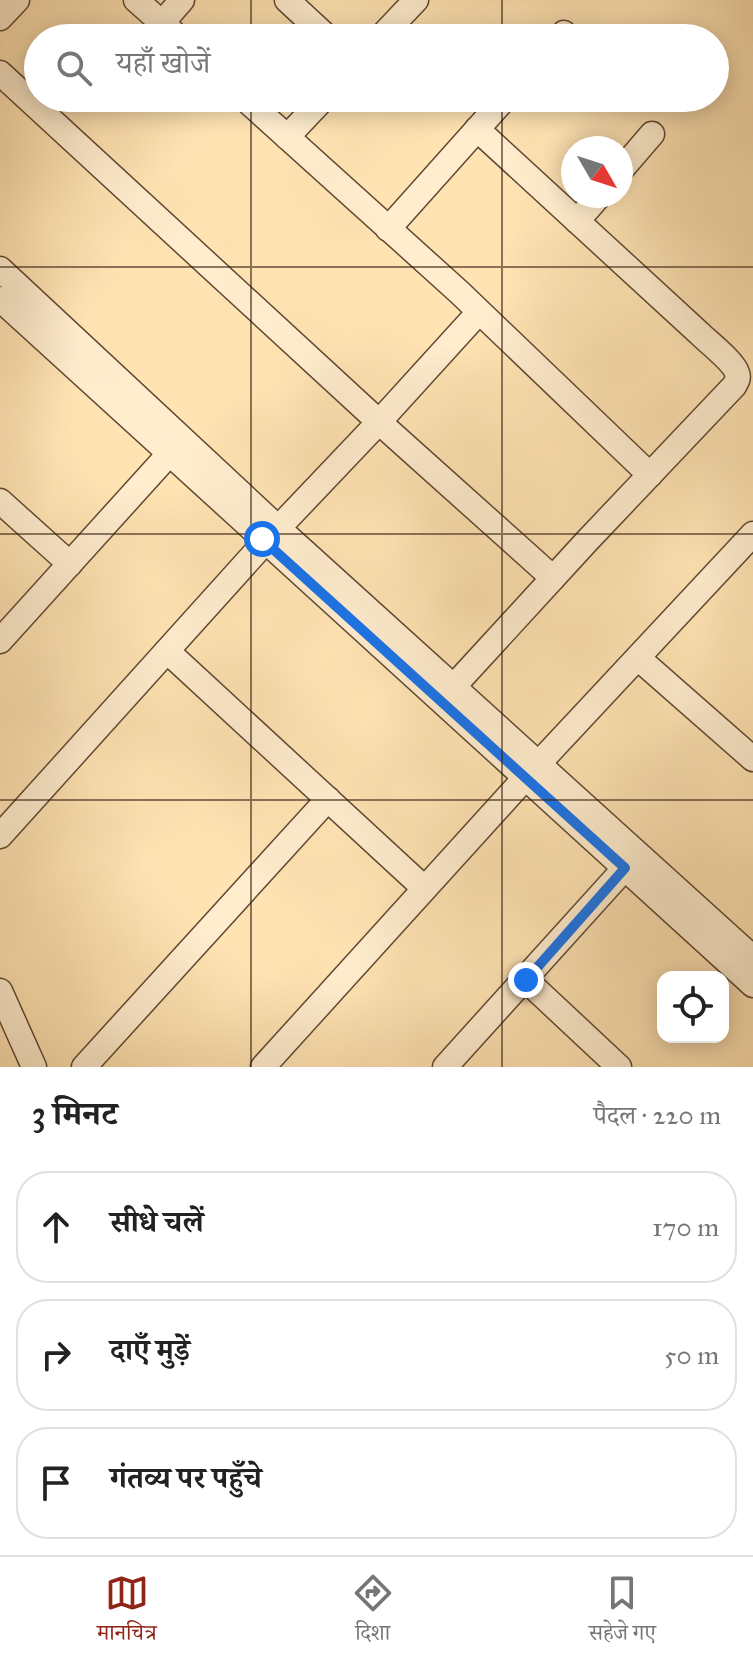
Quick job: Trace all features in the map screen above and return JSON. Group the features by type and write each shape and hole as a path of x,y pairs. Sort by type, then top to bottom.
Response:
{"lane":[{"path":"0,18 17,0"},
{"path":"136,0 163,24"},
{"path":"172,24 182,0"},
{"path":"287,0 313,24"},
{"path":"393,24 416,0"},
{"path":"0,73 24,95"},
{"path":"42,112 553,578"},
{"path":"259,112 479,312 650,475"},
{"path":"287,137 311,112"},
{"path":"388,229 492,112"},
{"path":"454,686 738,379 737,373 699,333 477,129"},
{"path":"633,156 652,134"},
{"path":"577,221 588,208"},
{"path":"0,269 272,535 532,770 753,958"},
{"path":"0,299 170,453 454,686 625,868 753,985"},
{"path":"0,836 479,312"},
{"path":"0,641 170,453"},
{"path":"0,501 70,564"},
{"path":"270,1065 424,888 753,534"},
{"path":"167,651 424,888"},
{"path":"638,658 753,759"},
{"path":"84,1067 328,799"},
{"path":"445,1067 625,868"},
{"path":"526,980 619,1067"},
{"path":"0,991 34,1067"}],"route":[{"path":"262,539 625,868 526,980"}]}
